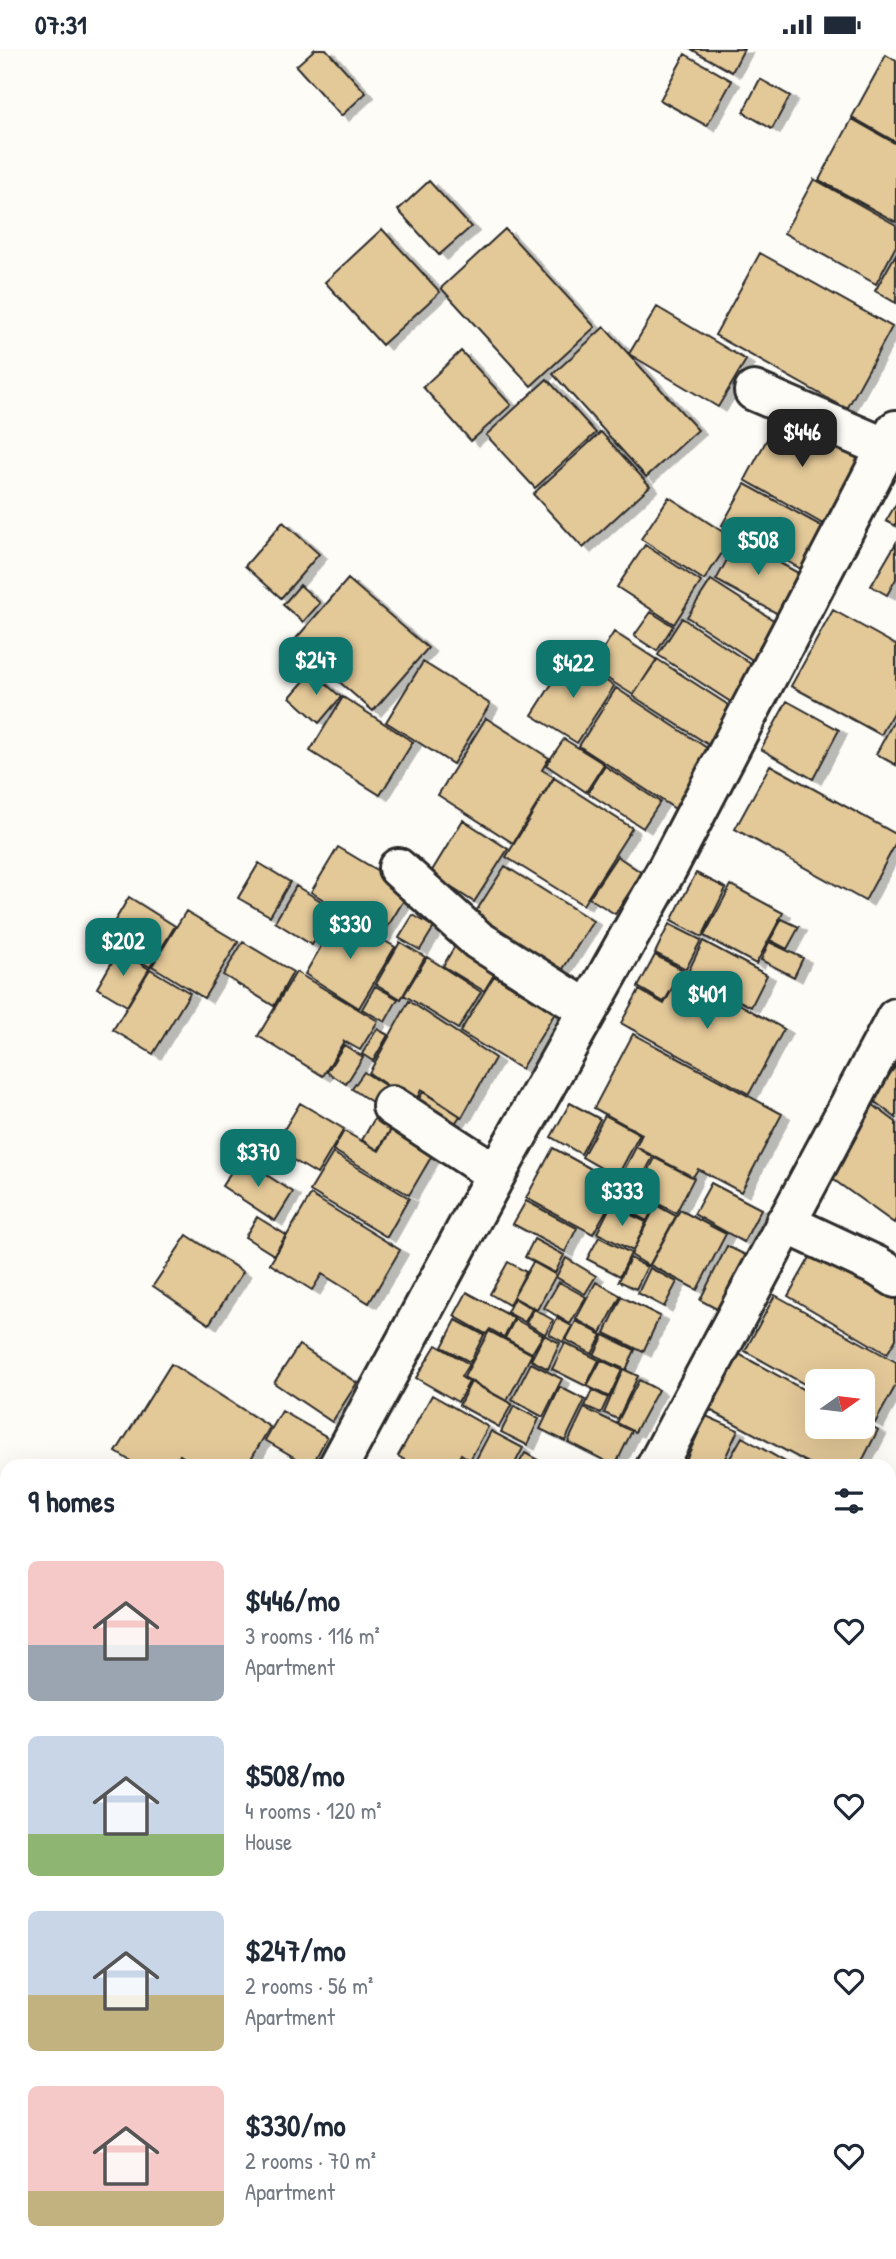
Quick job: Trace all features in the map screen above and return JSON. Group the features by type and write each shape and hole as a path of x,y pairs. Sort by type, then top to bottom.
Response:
{"street":[{"path":"342,1459 496,1174 667,869 891,439 754,391"},
{"path":"398,868 478,940 588,1010"},
{"path":"660,1459 896,1018"},
{"path":"393,1106 496,1174"},
{"path":"785,1223 877,1266 896,1278"}],"building":[{"path":"315,49 326,49 366,93 341,116 296,66"},
{"path":"691,49 744,49 732,72"},
{"path":"685,54 732,81 707,126 660,100"},
{"path":"886,55 896,61 896,142 852,117"},
{"path":"760,79 790,96 772,129 743,112"},
{"path":"852,119 896,144 896,222 819,180"},
{"path":"814,179 896,225 896,246 876,284 784,233"},
{"path":"429,181 471,227 439,255 398,210"},
{"path":"382,229 440,292 382,345 325,282"},
{"path":"505,229 595,327 531,386 441,288"},
{"path":"760,253 892,327 847,409 715,335"},
{"path":"896,254 896,303 875,291"},
{"path":"657,307 746,360 718,407 629,354"},
{"path":"604,327 698,430 646,477 553,374"},
{"path":"461,351 511,405 471,441 423,387"},
{"path":"547,379 596,433 535,488 486,435"},
{"path":"780,415 859,459 823,524 745,480"},
{"path":"601,432 650,486 583,548 533,494"},
{"path":"745,484 823,527 801,569 722,525"},
{"path":"669,497 732,538 704,580 641,539"},
{"path":"896,504 896,526 886,521"},
{"path":"283,522 319,554 281,598 245,566"},
{"path":"738,540 800,574 778,614 716,580"},
{"path":"896,543 896,579 887,595 871,586"},
{"path":"645,545 701,582 674,624 617,587"},
{"path":"348,579 428,648 373,711 293,642"},
{"path":"711,580 778,623 754,661 687,617"},
{"path":"300,585 320,603 303,622 283,605"},
{"path":"833,610 896,645 896,707 881,735 791,686"},
{"path":"651,612 673,626 657,651 634,636"},
{"path":"682,618 757,668 734,704 658,655"},
{"path":"614,632 657,660 633,695 591,668"},
{"path":"569,657 614,686 577,743 532,715"},
{"path":"657,659 733,708 709,745 633,696"},
{"path":"423,662 490,704 453,764 386,722"},
{"path":"312,672 341,697 319,723 290,697"},
{"path":"616,688 713,752 677,810 579,746"},
{"path":"343,697 413,742 380,795 310,751"},
{"path":"787,701 839,730 813,779 761,749"},
{"path":"896,717 896,765 876,754"},
{"path":"486,718 549,758 542,770 554,777 513,843 438,795"},
{"path":"564,739 604,764 586,792 546,765"},
{"path":"770,765 896,834 896,843 865,901 735,829"},
{"path":"605,766 660,802 643,828 588,793"},
{"path":"554,778 632,828 583,905 506,857"},
{"path":"463,820 508,849 474,902 430,874"},
{"path":"338,847 410,890 382,936 311,892"},
{"path":"617,856 642,873 615,914 589,898"},
{"path":"259,863 290,882 270,916 238,898"},
{"path":"505,866 593,921 556,980 468,924"},
{"path":"696,873 726,888 702,937 671,921"},
{"path":"731,885 783,913 756,964 704,936"},
{"path":"296,886 334,909 312,945 275,922"},
{"path":"129,897 175,926 150,967 104,939"},
{"path":"186,911 238,942 204,998 152,966"},
{"path":"340,914 395,947 359,1008 305,974"},
{"path":"413,915 434,927 420,950 399,938"},
{"path":"782,919 799,927 787,949 770,940"},
{"path":"669,924 701,940 686,969 655,953"},
{"path":"459,939 495,973 484,991 443,966"},
{"path":"703,941 767,975 751,1007 687,974"},
{"path":"243,942 293,972 274,1006 223,975"},
{"path":"400,942 425,957 401,999 376,984"},
{"path":"769,942 803,958 794,977 761,960"},
{"path":"119,950 149,969 127,1006 97,988"},
{"path":"655,955 683,970 664,1002 638,987"},
{"path":"427,957 481,992 458,1029 404,995"},
{"path":"150,969 190,993 153,1054 113,1030"},
{"path":"296,972 378,1021 360,1050 344,1041 323,1076 258,1036"},
{"path":"682,972 784,1029 749,1094 621,1023 639,990 664,1004"},
{"path":"494,976 555,1013 521,1069 460,1032"},
{"path":"375,986 398,999 385,1022 362,1009"},
{"path":"409,1001 495,1058 462,1117 421,1090 414,1104 369,1073"},
{"path":"377,1029 388,1035 373,1061 362,1054"},
{"path":"633,1034 782,1114 741,1192 698,1169 693,1177 636,1147 642,1134 594,1108"},
{"path":"344,1045 363,1057 346,1084 327,1072"},
{"path":"896,1066 896,1118 871,1099"},
{"path":"364,1072 394,1091 381,1108 352,1089"},
{"path":"423,1092 460,1116 448,1134 411,1111"},
{"path":"861,1096 896,1122 894,1223 813,1165"},
{"path":"300,1103 344,1129 317,1174 273,1148"},
{"path":"570,1103 600,1119 581,1154 551,1137"},
{"path":"379,1111 396,1121 378,1150 362,1140"},
{"path":"605,1115 640,1134 617,1177 582,1157"},
{"path":"395,1123 437,1147 409,1195 333,1150 344,1131 379,1151"},
{"path":"636,1147 653,1157 635,1191 618,1182"},
{"path":"553,1148 655,1204 647,1221 611,1202 593,1234 526,1198"},
{"path":"333,1153 409,1198 387,1237 310,1191"},
{"path":"240,1158 293,1192 275,1221 222,1186"},
{"path":"655,1158 694,1178 676,1213 637,1193"},
{"path":"711,1183 761,1209 744,1242 694,1214"},
{"path":"311,1195 400,1250 369,1303 322,1274 312,1290 270,1264"},
{"path":"526,1201 577,1228 565,1252 513,1224"},
{"path":"611,1205 646,1222 633,1251 597,1233"},
{"path":"656,1205 676,1216 649,1266 631,1255"},
{"path":"680,1210 726,1234 697,1290 650,1265"},
{"path":"257,1217 286,1235 274,1255 245,1237"},
{"path":"187,1235 243,1272 209,1324 153,1286"},
{"path":"599,1237 631,1253 620,1276 587,1259"},
{"path":"534,1239 564,1255 555,1273 525,1257"},
{"path":"817,1245 896,1290 896,1339 887,1354 788,1296"},
{"path":"727,1246 758,1261 730,1316 700,1300"},
{"path":"566,1258 596,1276 585,1294 556,1277"},
{"path":"630,1258 647,1267 636,1289 619,1281"},
{"path":"508,1262 526,1272 509,1305 490,1294"},
{"path":"533,1262 556,1275 537,1310 513,1297"},
{"path":"650,1268 677,1282 664,1307 638,1293"},
{"path":"559,1282 586,1297 570,1324 544,1308"},
{"path":"596,1282 621,1296 601,1333 576,1319"},
{"path":"467,1292 514,1318 504,1337 490,1329 486,1334 454,1316"},
{"path":"775,1295 896,1362 896,1385 875,1423 875,1369 805,1369 805,1384 745,1351"},
{"path":"622,1297 660,1316 643,1352 605,1333"},
{"path":"514,1298 532,1309 525,1322 507,1312"},
{"path":"534,1309 553,1320 545,1334 526,1323"},
{"path":"557,1318 572,1326 563,1342 549,1334"},
{"path":"515,1319 543,1335 532,1353 505,1338"},
{"path":"456,1320 484,1335 470,1362 442,1347"},
{"path":"576,1321 602,1335 592,1354 566,1340"},
{"path":"489,1331 532,1354 507,1401 464,1377"},
{"path":"544,1335 560,1343 548,1369 531,1360"},
{"path":"604,1335 635,1350 626,1370 594,1355"},
{"path":"565,1343 599,1360 586,1386 552,1369"},
{"path":"299,1345 357,1383 332,1422 274,1383"},
{"path":"436,1345 469,1364 461,1377 469,1382 458,1402 416,1378"},
{"path":"737,1353 805,1390 805,1439 873,1439 863,1459 801,1459 708,1409"},
{"path":"601,1360 622,1370 609,1397 587,1386"},
{"path":"531,1363 562,1379 543,1417 512,1400"},
{"path":"171,1364 270,1427 251,1459 186,1459 180,1455 178,1459 127,1459 116,1452"},
{"path":"623,1369 638,1376 618,1419 604,1413"},
{"path":"639,1380 658,1390 635,1432 617,1423"},
{"path":"471,1382 512,1404 499,1427 459,1405"},
{"path":"560,1387 585,1400 565,1441 540,1429"},
{"path":"592,1390 608,1398 601,1413 585,1406"},
{"path":"432,1395 488,1427 471,1459 461,1454 458,1459 403,1459 398,1456"},
{"path":"514,1406 539,1419 527,1445 501,1432"},
{"path":"584,1408 632,1431 618,1459 601,1459 568,1442"},
{"path":"282,1411 327,1437 315,1459 297,1459 265,1440"},
{"path":"706,1416 738,1430 725,1459 686,1459"},
{"path":"491,1431 523,1448 517,1459 476,1459"},
{"path":"742,1437 780,1459 730,1459"},
{"path":"525,1453 536,1459 522,1459"}]}
